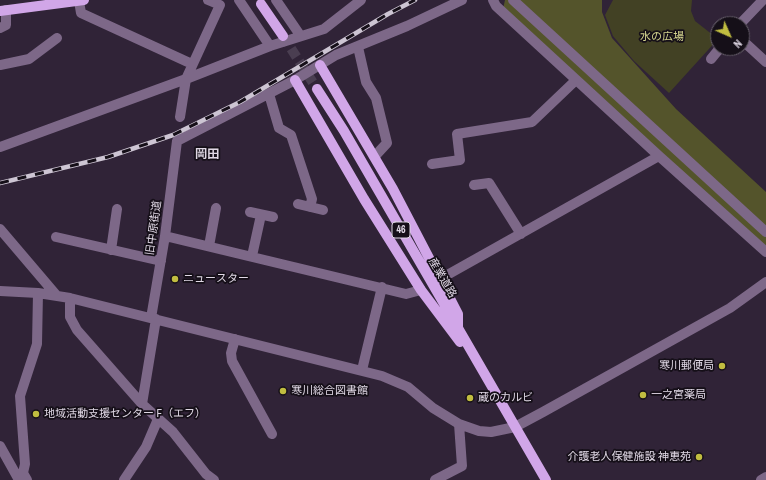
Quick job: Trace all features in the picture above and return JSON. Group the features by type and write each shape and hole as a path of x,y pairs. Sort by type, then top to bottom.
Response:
{"main road":[{"path":"3,11 44,3 81,0"},
{"path":"261,4 283,36"},
{"path":"320,65 375,156 440,279 458,314 458,330"},
{"path":"295,80 364,199 421,290 447,326 478,363"},
{"name":"産業道路","path":"317,89 348,138 546,480"}],"street":[{"path":"81,0 81,13 192,64"},
{"path":"180,117 186,79 220,5 208,0"},
{"path":"239,0 270,46"},
{"path":"276,0 300,35"},
{"path":"0,148 270,46 300,35 324,29 360,0"},
{"path":"310,206 312,199 310,176 291,151 291,135 279,128 269,94 336,55 358,48 462,0"},
{"path":"493,0 496,6 576,80 766,252"},
{"path":"513,0 766,232"},
{"path":"748,16 763,0"},
{"path":"0,28 6,25 3,11"},
{"path":"0,65 29,59 57,38"},
{"path":"750,47 766,62"},
{"path":"358,48 366,82 376,98 387,143 375,156"},
{"path":"432,164 460,160 457,134 532,122 576,80"},
{"name":"旧中原街道","path":"142,404 177,141 269,94"},
{"path":"440,279 659,156"},
{"path":"474,186 489,183 521,234"},
{"path":"298,204 323,210"},
{"path":"209,246 216,208"},
{"path":"111,250 117,209"},
{"path":"250,212 273,217"},
{"path":"252,256 262,215"},
{"path":"0,229 57,296"},
{"path":"165,236 406,294 421,290"},
{"path":"56,237 161,261"},
{"path":"0,290 38,293 70,298 362,370 382,376 408,387 433,408 459,424 479,431 491,432 515,427 730,308 766,282"},
{"path":"362,370 382,287"},
{"path":"27,480 23,473 25,464 20,396 37,344 38,293"},
{"path":"70,298 70,317 77,330 142,404 173,432 206,474 214,480"},
{"path":"235,338 231,353 232,361 272,434"},
{"path":"124,480 146,447 158,418"},
{"path":"436,480 462,466 459,424"},
{"path":"0,446 19,480"},
{"path":"761,480 766,477"}],"green space":[{"name":"水の広場","path":"613,0 692,0 691,11 695,21 710,33 710,48 669,93 634,61 613,36 605,15"}],"shaded area":[{"path":"505,0 602,0 602,12 612,38 676,109 766,192 766,249 503,9"}],"tunnel":[{"path":"283,36 317,89"}],"railway":[{"path":"0,183 108,157 173,135 240,102 388,14 415,0"}],"place":[{"name":"ニュースター","path":"175,279"},
{"name":"寒川郵便局","path":"722,366"},
{"name":"寒川総合図書館","path":"283,391"},
{"name":"一之宮薬局","path":"643,395"},
{"name":"蔵のカルビ","path":"470,398"},
{"name":"地域活動支援センター F（エフ）","path":"36,414"},
{"name":"介護老人保健施設 神恵苑","path":"699,457"}],"district":[{"name":"岡田","path":"207,155"}]}
